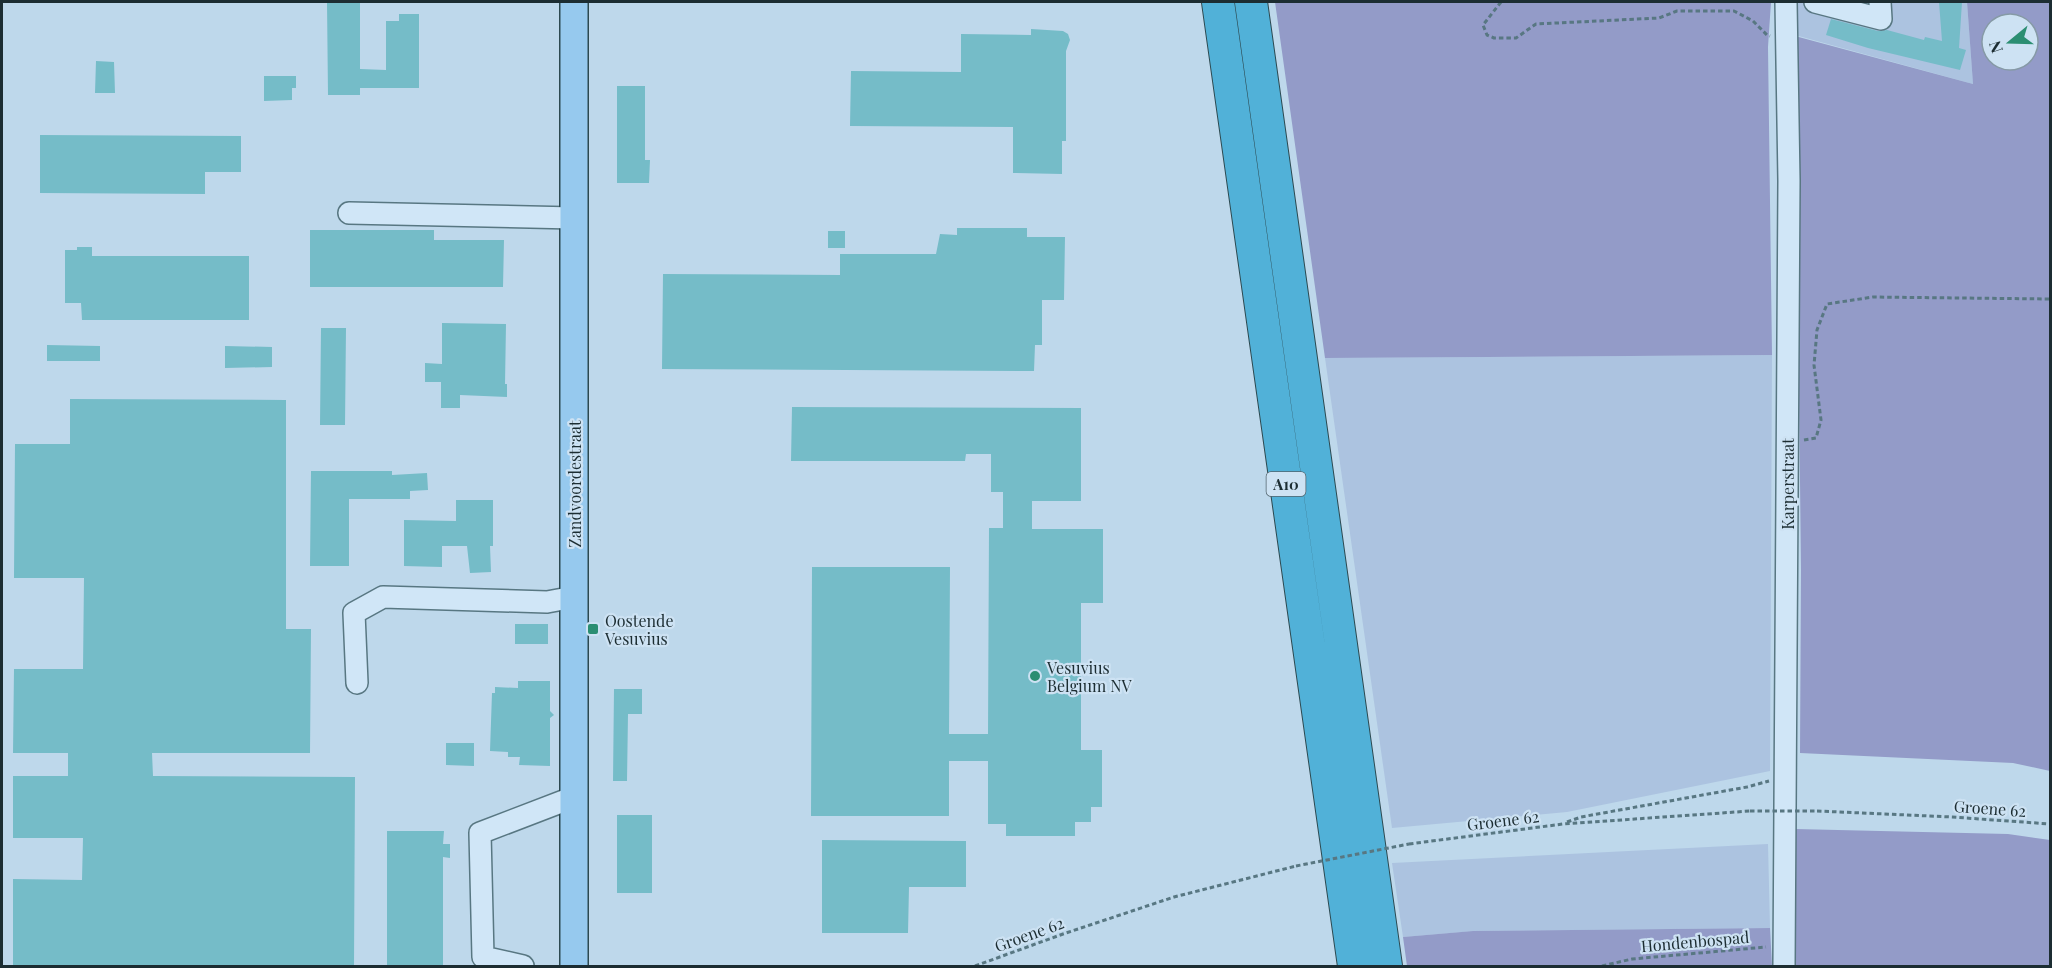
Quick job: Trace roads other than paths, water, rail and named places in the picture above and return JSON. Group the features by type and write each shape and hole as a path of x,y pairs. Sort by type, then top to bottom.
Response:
{"highway":[{"name":"A10","path":"1218,2 1354,966"},
{"name":"A10","path":"1251,2 1386,966"}],"main road":[{"name":"Zandvoordestraat","path":"574,2 574,966"}],"street":[{"name":"Karperstraat","path":"1784,966 1789,181 1786,2"},
{"path":"1815,2 1881,19 1880,2"},
{"path":"349,213 574,218"},
{"path":"357,683 354,613 383,597 547,602 574,597"},
{"path":"523,966 483,957 480,833 574,797"}],"place":[{"name":"Oostende Vesuvius","path":"593,629"},
{"name":"Vesuvius Belgium NV","path":"1035,676"}]}
